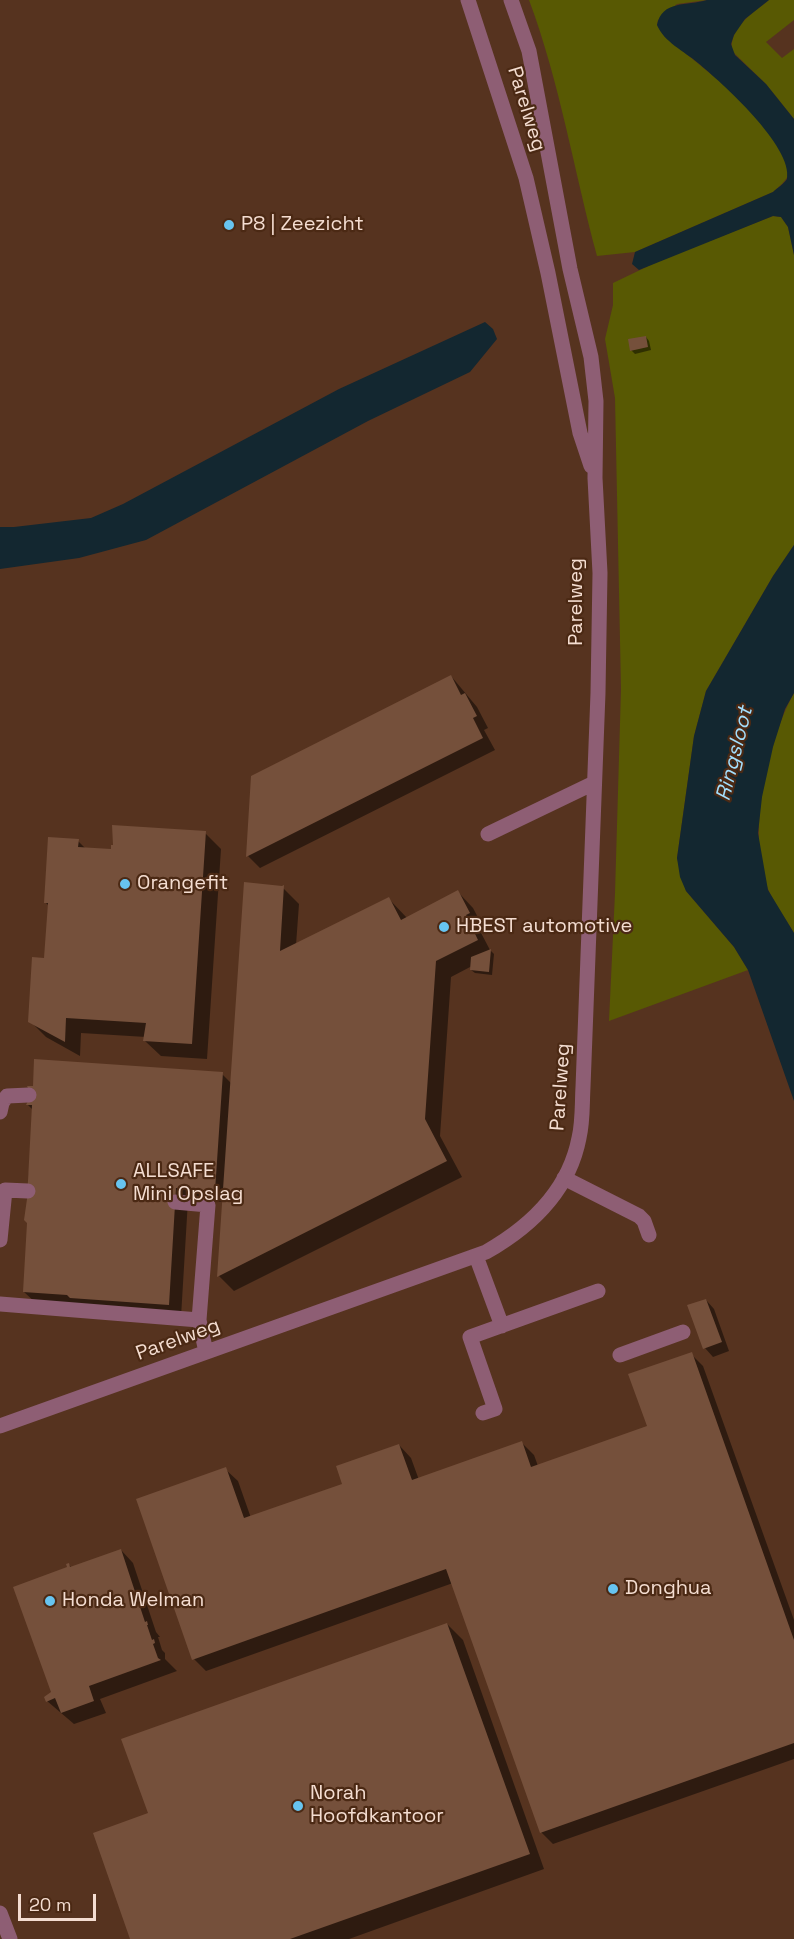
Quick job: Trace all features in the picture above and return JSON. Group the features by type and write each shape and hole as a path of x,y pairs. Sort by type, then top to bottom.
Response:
{"street":[{"name":"Parelweg","path":"468,0 526,178 548,273 580,433 595,478"},
{"name":"Parelweg","path":"0,1426 476,1256 502,1243 544,1208 564,1178 575,1153 580,1137 581,1120 600,573 595,478 596,401 591,357 570,269 529,51 512,0"},
{"path":"488,834 594,783"},
{"path":"0,1112 7,1096 29,1095"},
{"path":"564,1178 639,1216 644,1221 649,1235"},
{"path":"0,1240 3,1184 28,1191"},
{"path":"175,1202 208,1205 199,1320 206,1352"},
{"path":"476,1256 502,1326"},
{"path":"483,1413 495,1409 470,1338 598,1292"},
{"path":"0,1304 199,1320"},
{"path":"620,1355 683,1332"},
{"path":"0,1913 10,1939"}],"shaded area":[{"path":"529,0 707,0 677,4 658,20 657,25 665,37 716,78 774,134 790,166 785,180 773,192 635,252 597,256 558,95"},
{"path":"769,0 794,0 794,20 766,42 782,58 794,49 794,119 766,84 732,51 734,35 743,21"},
{"path":"773,216 781,217 788,227 794,255 794,545 773,576 706,691 694,736 677,858 686,891 734,947 748,970 609,1021 621,689 615,398 605,339 613,305 613,283 663,259"},
{"path":"794,693 794,933 768,889 759,842 763,789 768,763 775,737"}],"water":[{"path":"707,0 769,0 745,19 731,44 735,55 766,84 794,119 794,255 788,227 781,217 773,216 639,270 632,264 635,252 773,192 787,179 786,166 768,133 738,99 669,41 657,25 664,11 676,5"},
{"path":"485,322 493,329 497,339 470,372 368,421 146,540 79,558 0,569 0,527 91,518 123,504 339,389"},
{"name":"Ringsloot","path":"794,545 794,693 785,709 773,747 762,797 758,833 768,890 794,933 794,1101 748,970 734,947 686,891 680,877 677,858 694,736 706,691 773,576"}],"building":[{"path":"646,336 648,347 630,351 628,339"},
{"path":"451,675 461,695 465,693 477,716 473,718 483,738 246,857 251,776"},
{"path":"112,825 206,831 192,1044 143,1041 146,1023 66,1018 65,1042 28,1022 32,957 44,958 48,903 44,903 48,837 79,839 78,847 111,849 113,845"},
{"path":"244,882 284,885 280,951 389,897 401,920 458,890 470,913 466,915 478,940 436,961 425,1119 447,1161 217,1277"},
{"path":"491,949 489,972 470,970 471,957"},
{"path":"34,1059 223,1072 215,1191 176,1188 169,1305 70,1298 67,1295 23,1292 27,1223 24,1220 32,1105 26,1105 29,1090 27,1086 33,1086"},
{"path":"706,1299 722,1342 703,1349 687,1305"},
{"path":"692,1352 794,1640 794,1743 540,1833 446,1569 192,1660 136,1499 226,1467 244,1518 342,1484 336,1466 399,1444 412,1480 522,1441 531,1467 647,1426 628,1374"},
{"path":"121,1549 145,1622 147,1621 158,1658 161,1660 89,1686 94,1701 61,1713 55,1698 46,1702 44,1697 51,1692 13,1587 67,1567 66,1564 69,1563 70,1567"},
{"path":"447,1623 530,1854 290,1939 130,1939 93,1833 148,1813 121,1739"}],"place":[{"name":"P8 | Zeezicht","path":"229,225"},
{"name":"Orangefit","path":"125,884"},
{"name":"HBEST automotive","path":"444,927"},
{"name":"ALLSAFE Mini Opslag","path":"121,1184"},
{"name":"Donghua","path":"613,1589"},
{"name":"Honda Welman","path":"50,1601"},
{"name":"Norah Hoofdkantoor","path":"298,1806"}]}
